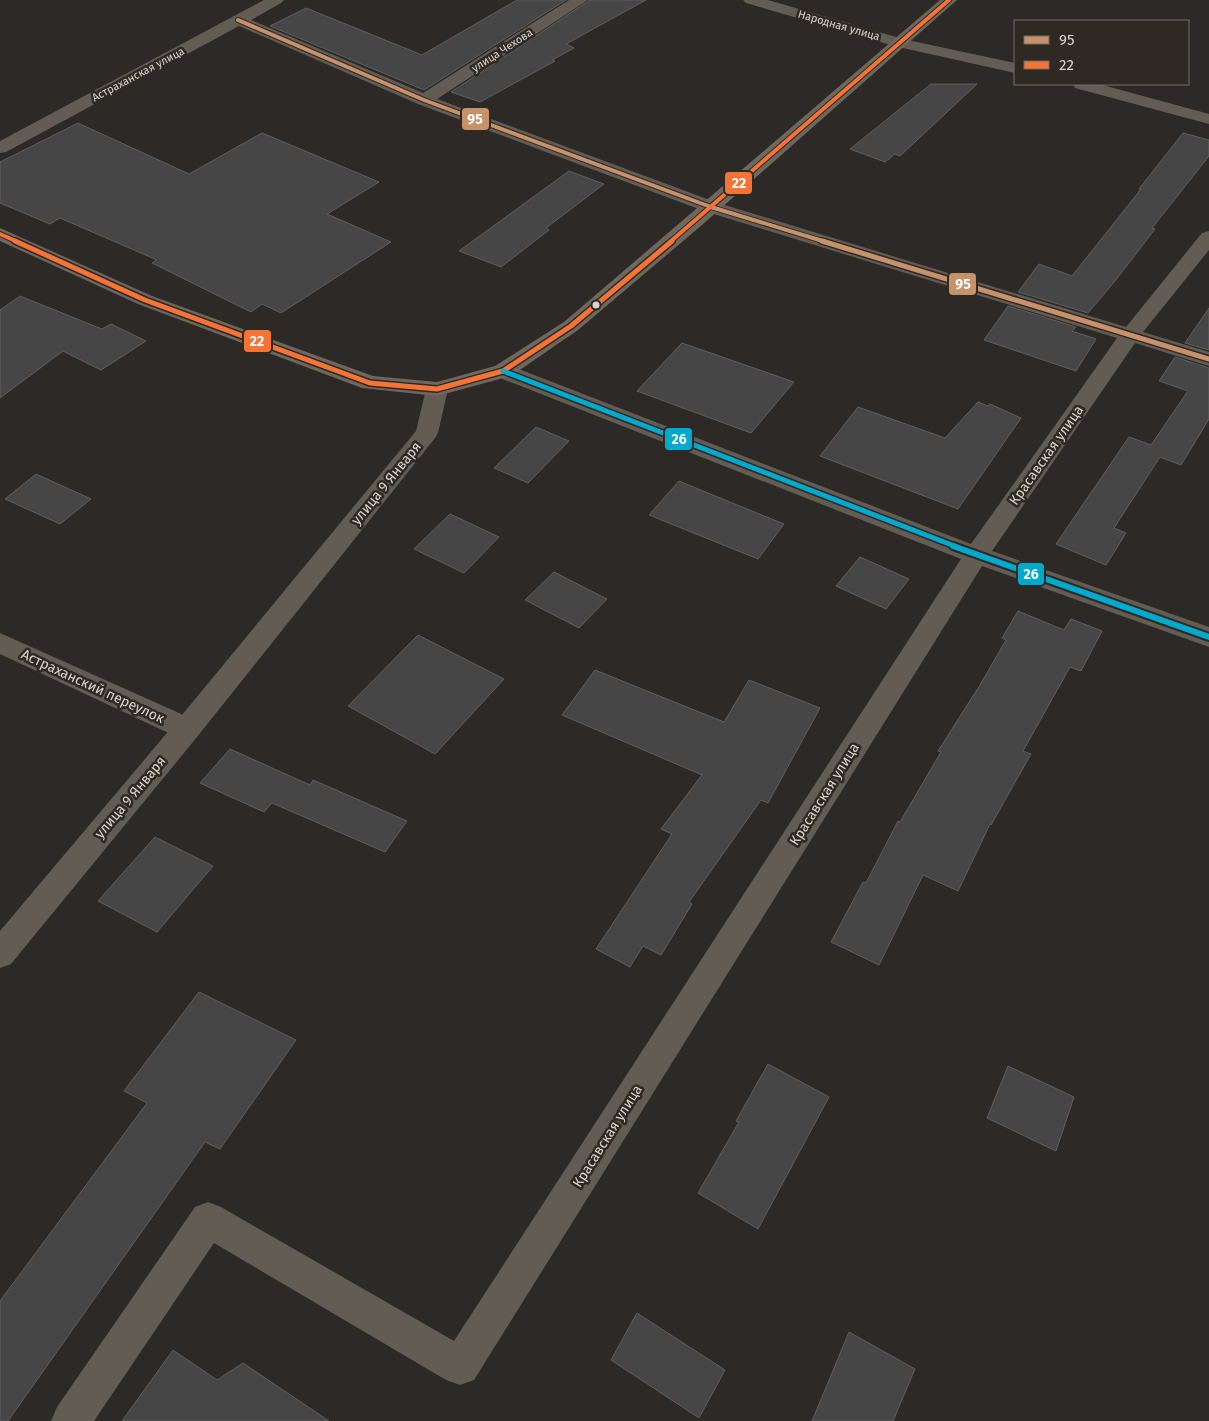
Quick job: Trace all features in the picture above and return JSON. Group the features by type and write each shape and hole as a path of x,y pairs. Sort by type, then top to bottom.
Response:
{"main road":[{"path":"0,234 144,300 370,383 437,390 503,371 571,326 949,0"}],"street":[{"name":"Астраханская улица","path":"0,148 276,0"},
{"name":"улица Чехова","path":"424,100 580,0"},
{"name":"Народная улица","path":"751,0 900,42 1014,68"},
{"path":"238,20 424,100 711,207 1209,359"},
{"path":"1085,85 1209,119"},
{"name":"Красавская улица","path":"71,1421 208,1220 460,1366 976,556 1130,335 1209,237"},
{"path":"503,371 976,556 1209,637"},
{"name":"улица 9 Января","path":"0,954 187,729 427,433 437,390"},
{"name":"Астраханский переулок","path":"0,643 187,729"}],"building":[{"path":"517,0 566,0 424,90 270,26 306,8 422,55"},
{"path":"590,0 646,0 566,44 574,48 552,60 555,61 480,102 451,92"},
{"path":"931,84 977,84 900,156 895,154 885,162 850,149"},
{"path":"78,123 189,174 262,133 379,182 327,214 391,242 281,313 262,304 251,312 152,263 157,260 60,218 50,224 0,203 0,162"},
{"path":"1183,133 1209,140 1209,156 1152,228 1155,229 1115,281 1088,313 1018,292 1039,264 1072,276"},
{"path":"569,171 604,184 546,228 549,230 501,267 459,251"},
{"path":"20,296 102,329 111,324 146,341 101,370 63,351 0,398 0,310"},
{"path":"1008,306 1076,327 1072,331 1096,339 1076,371 984,340"},
{"path":"1209,308 1209,350 1185,343"},
{"path":"682,343 794,382 751,433 637,391"},
{"path":"1175,357 1209,368 1209,419 1181,465 1160,457 1114,528 1126,533 1106,565 1056,544 1129,437 1151,445 1188,391 1159,381"},
{"path":"978,402 988,406 990,404 1021,418 958,509 820,456 858,407 945,438"},
{"path":"536,427 569,441 528,483 494,468"},
{"path":"36,474 91,499 60,524 5,499"},
{"path":"679,481 784,524 758,559 649,515"},
{"path":"450,514 499,537 464,573 414,549"},
{"path":"860,557 909,579 886,609 836,586"},
{"path":"554,572 607,599 579,628 525,600"},
{"path":"1018,611 1064,630 1071,619 1102,631 1081,671 1070,667 1023,751 1031,754 990,824 958,891 923,875 879,965 831,942 863,882 866,883 898,821 900,822 941,752 938,751 1006,640 1002,638"},
{"path":"418,635 504,679 435,754 348,706"},
{"path":"595,670 724,722 749,680 820,708 768,803 761,800 689,902 692,904 661,955 643,946 630,967 596,949 672,834 661,829 702,775 562,715"},
{"path":"230,749 310,785 313,780 407,821 385,852 272,803 264,812 200,783"},
{"path":"155,837 213,866 157,932 98,901"},
{"path":"199,992 296,1040 220,1149 205,1142 8,1421 0,1421 0,1301 147,1103 124,1091"},
{"path":"768,1064 829,1097 758,1229 698,1193 739,1122 736,1121"},
{"path":"1008,1066 1074,1097 1056,1151 987,1118"},
{"path":"637,1313 725,1370 699,1418 611,1360"},
{"path":"849,1332 915,1369 893,1421 812,1421"},
{"path":"173,1350 217,1380 243,1363 329,1421 122,1421"}],"transit line":[{"name":"22","path":"0,234 145,300 370,383 437,389 503,371 571,326 949,0"},
{"name":"95","path":"238,20 424,100 711,207 1209,359"},
{"name":"26","path":"503,371 976,555 1209,637"}]}
